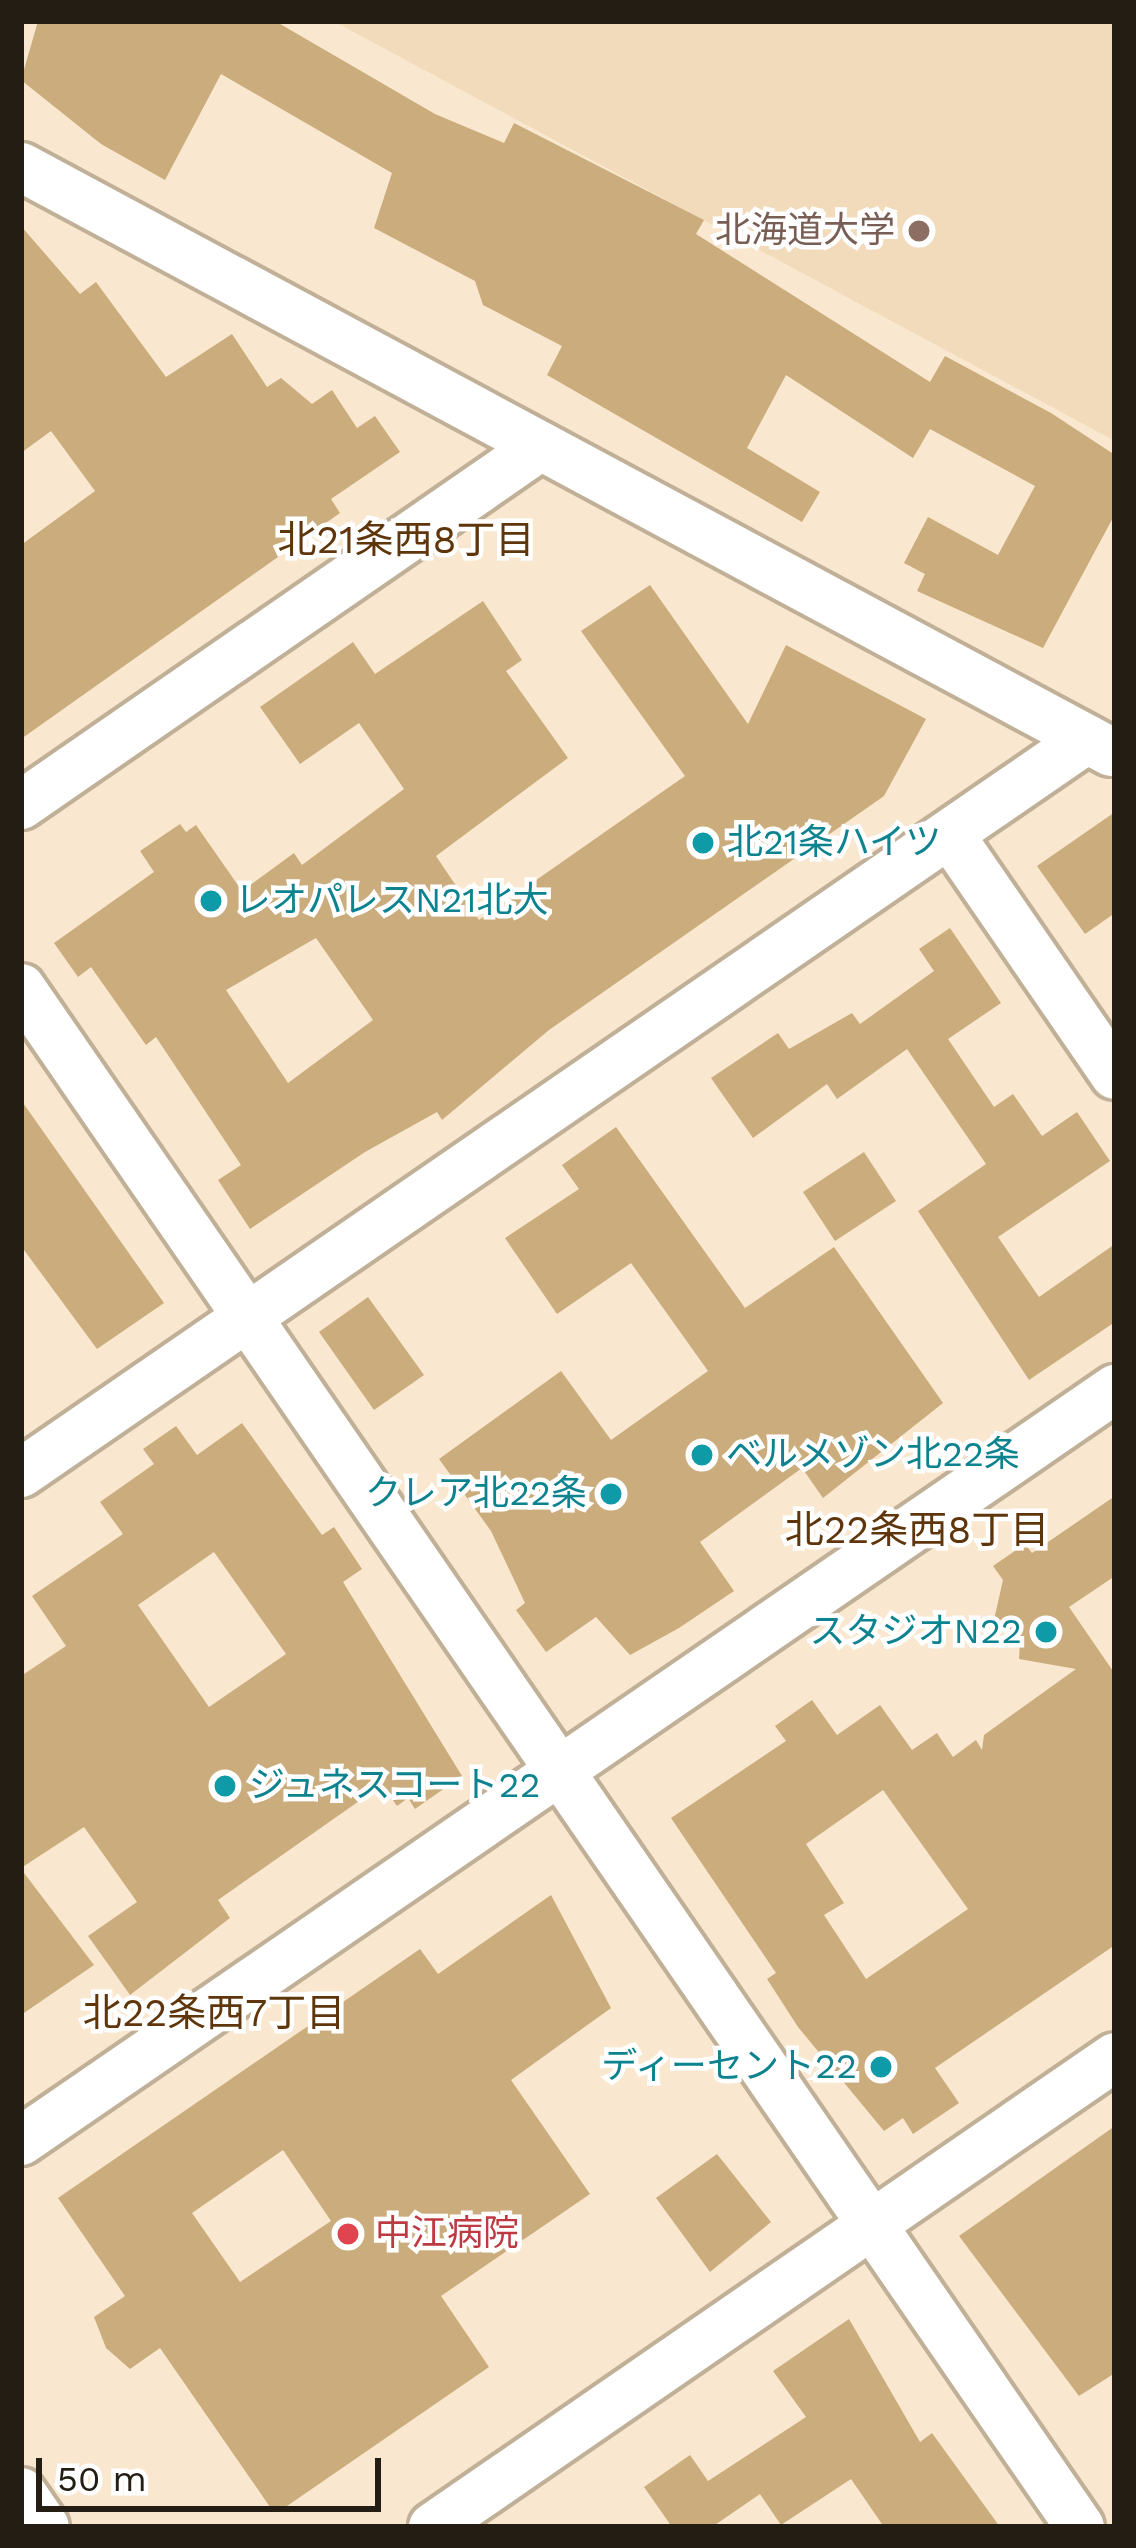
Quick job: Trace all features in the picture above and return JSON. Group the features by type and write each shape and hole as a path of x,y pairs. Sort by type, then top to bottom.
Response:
{"street":[{"path":"21,167 1101,746"},
{"path":"21,805 538,448"},
{"path":"21,1473 950,835 1101,746"},
{"path":"950,835 1115,1075"},
{"path":"21,988 1080,2527"},
{"path":"21,2141 1115,1389"},
{"path":"433,2527 1115,2057"},
{"path":"21,2492 45,2527"}],"shaded area":[{"name":"北海道大学","path":"333,21 1115,21 1115,441"}],"building":[{"path":"38,21 275,21 435,114 504,143 514,123 704,220 696,234 930,382 945,356 1051,413 1115,455 1115,514 1043,648 917,591 925,574 904,563 928,517 998,555 1035,486 930,429 913,458 786,375 747,448 820,492 802,522 547,375 562,346 483,305 475,281 374,228 392,173 221,74 165,180 101,144 21,80"},
{"path":"21,226 80,294 96,282 166,377 232,334 267,387 281,378 312,404 332,390 357,428 375,416 400,452 331,499 340,513 21,739 21,545 95,491 51,431 21,453"},
{"path":"650,585 748,724 786,645 926,719 884,796 549,1030 442,1120 437,1112 365,1152 250,1229 218,1180 241,1165 156,1037 146,1045 91,967 78,977 54,943 154,872 140,851 180,824 186,832 196,825 242,891 294,853 302,865 404,789 359,723 300,764 260,707 353,642 375,674 483,601 522,660 506,671 568,758 436,856 479,920 685,776 581,631","holes":["316,938 373,1020 288,1083 226,990"]},
{"path":"1115,812 1115,913 1085,934 1037,866"},
{"path":"950,928 1001,1003 948,1039 994,1107 1013,1094 1042,1136 1077,1112 1110,1161 998,1237 1039,1297 1115,1244 1115,1322 1029,1380 918,1211 986,1164 907,1049 837,1099 827,1084 753,1138 711,1078 778,1033 789,1049 852,1013 860,1024 934,971 919,949"},
{"path":"21,1100 164,1303 97,1349 21,1246"},
{"path":"616,1127 745,1308 834,1247 943,1403 823,1498 802,1468 700,1542 734,1591 679,1628 630,1655 596,1617 546,1652 516,1610 525,1603 491,1531 439,1459 561,1371 611,1440 708,1371 631,1263 557,1314 505,1238 579,1189 562,1165"},
{"path":"864,1152 896,1201 835,1241 803,1192"},
{"path":"368,1297 424,1375 374,1410 319,1332"},
{"path":"242,1423 322,1535 334,1527 362,1569 343,1582 462,1776 415,1809 408,1798 397,1806 382,1785 218,1900 230,1918 130,1995 88,1936 137,1902 84,1827 21,1868 21,1676 66,1646 32,1596 123,1534 100,1502 154,1464 143,1449 176,1426 197,1455","holes":["214,1552 286,1654 209,1707 138,1605"]},
{"path":"1115,1496 1115,1576 1069,1607 1115,1674 1115,1945 935,2068 959,2103 913,2134 903,2118 884,2131 798,2027 767,1979 776,1973 671,1818 786,1741 775,1726 812,1700 837,1735 880,1705 912,1750 937,1733 953,1757 976,1740 982,1750 984,1735 1076,1669 1019,1659 1020,1642 993,1624 1003,1580 993,1566 1025,1544 1032,1553","holes":["883,1790 968,1909 866,1979 824,1915 844,1903 806,1844"]},
{"path":"21,1869 94,1965 21,2015"},
{"path":"551,1895 611,2008 511,2080 590,2194 441,2296 489,2367 287,2506 270,2507 160,2348 130,2369 106,2348 94,2317 125,2296 58,2198 420,1949 438,1974","holes":["283,2150 331,2221 240,2282 192,2213"]},
{"path":"1115,2126 1115,2373 1079,2396 959,2236"},
{"path":"717,2154 771,2222 710,2272 656,2198"},
{"path":"849,2319 920,2442 932,2433 1000,2527 884,2527 851,2479 781,2525 760,2494 712,2527 672,2527 644,2487 690,2455 708,2481 806,2417 773,2371"}],"place":[{"name":"北海道大学","path":"919,231"},
{"name":"北21条ハイツ","path":"703,843"},
{"name":"レオパレスN21北大","path":"211,901"},
{"name":"ベルメゾン北22条","path":"702,1455"},
{"name":"クレア北22条","path":"611,1494"},
{"name":"スタジオN22","path":"1046,1632"},
{"name":"ジュネスコート22","path":"225,1786"},
{"name":"ディーセント22","path":"881,2067"},
{"name":"中江病院","path":"348,2234"}],"district":[{"name":"北21条西8丁目","path":"406,540"},
{"name":"北22条西8丁目","path":"917,1530"},
{"name":"北22条西7丁目","path":"214,2013"}]}
